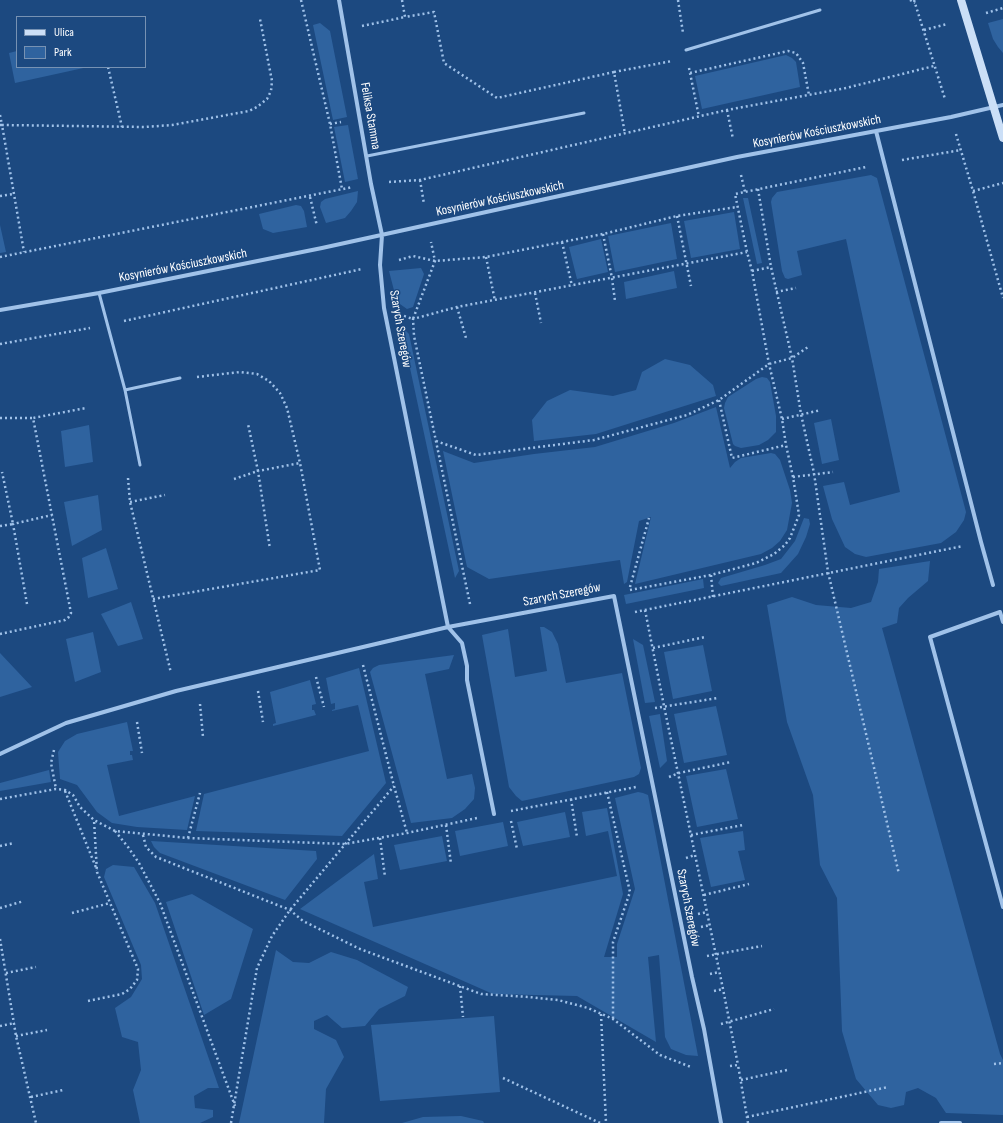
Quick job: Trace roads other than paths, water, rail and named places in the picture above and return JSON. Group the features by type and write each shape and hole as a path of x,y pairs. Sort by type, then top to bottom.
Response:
{"street":[{"name":"Feliksa Stamma","path":"339,0 371,184 382,235"},
{"path":"961,0 1003,138"},
{"name":"Kosynierów Kościuszkowskich","path":"0,310 99,293 382,235 737,157 951,117 1003,105"},
{"path":"876,131 993,585"},
{"name":"Szarych Szeregów","path":"382,235 380,265 384,308 448,627 614,596 704,1028 721,1123"},
{"path":"1003,622 1000,612 930,637 1003,907"},
{"path":"0,754 66,723 176,692 448,627 462,643 467,666 467,680 494,814"},
{"path":"941,1123 960,1123"}],"lane":[{"path":"686,50 820,10"},
{"path":"367,156 584,113"},
{"path":"99,293 125,390 140,465"},
{"path":"125,390 180,378"}]}
